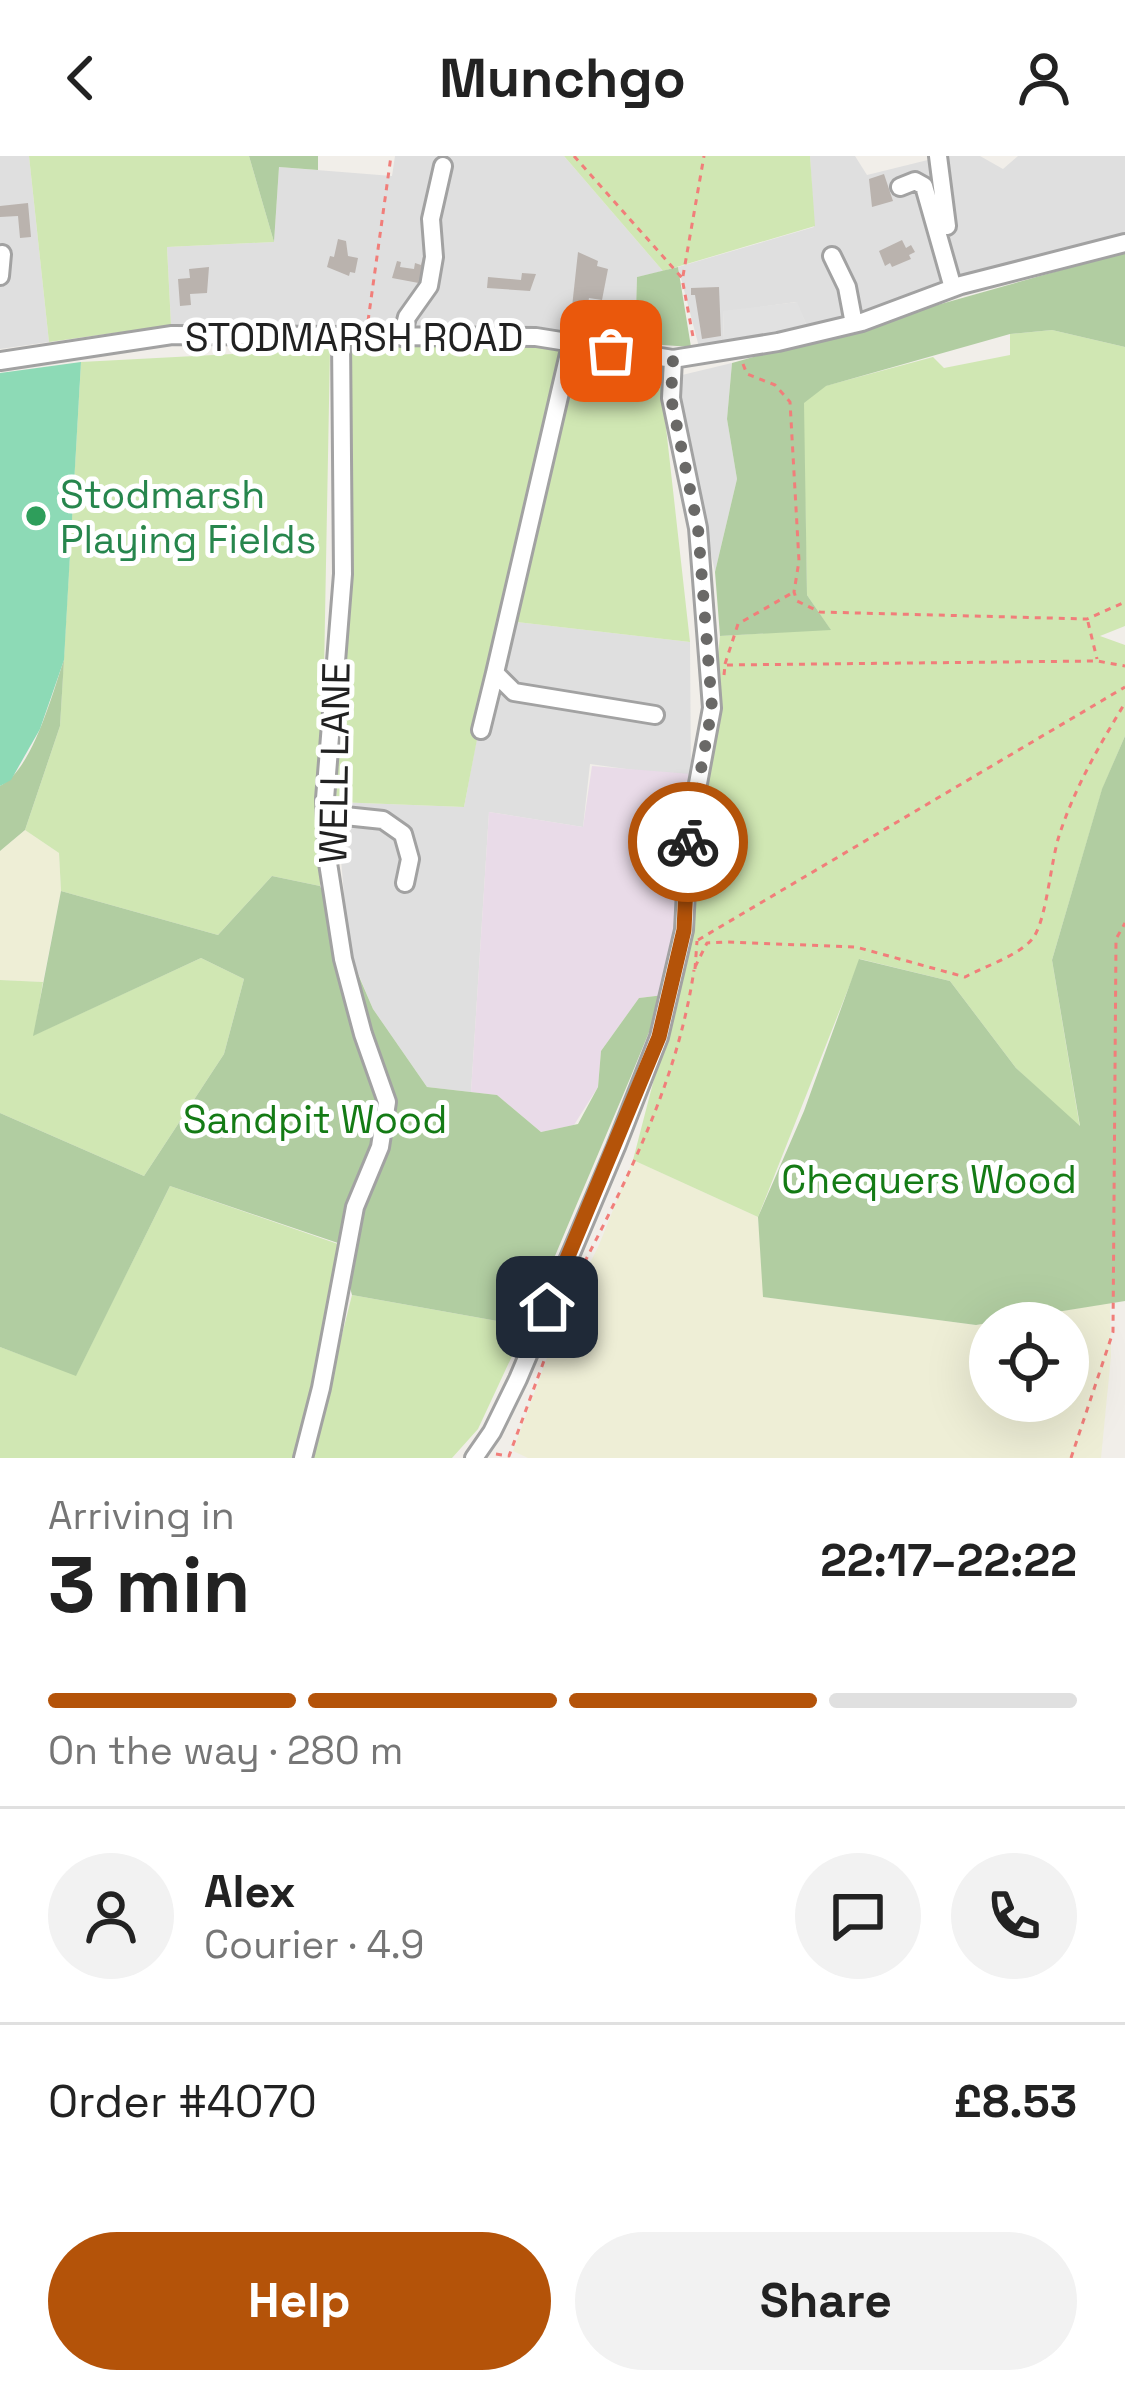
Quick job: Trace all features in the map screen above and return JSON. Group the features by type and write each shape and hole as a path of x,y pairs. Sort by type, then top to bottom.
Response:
{"street":[{"path":"938,156 957,286"},
{"path":"403,337 407,317 429,286 434,257 431,219 442,166"},
{"path":"900,187 915,181 924,186 957,286"},
{"name":"STODMARSH ROAD","path":"0,361 172,335 536,337 673,359 854,324 957,286 1125,243"},
{"path":"0,276 2,254"},
{"path":"832,256 848,287 854,324"},
{"name":"WELL LANE","path":"303,1458 355,1207 380,1147 387,1102 343,959 328,863 326,806 343,574 341,338"},
{"path":"481,730 571,345"},
{"path":"477,1455 518,1379 616,1147 659,1037 684,930 688,832 712,708 698,528 671,398 673,359"},
{"path":"495,674 514,692 655,715"},
{"path":"326,806 383,820 403,834 410,859 405,883"}],"path":[{"path":"365,337 392,156"},
{"path":"574,156 682,278"},
{"path":"697,356 682,278 704,156"},
{"path":"737,349 748,374 775,385 790,402 800,561 794,592 797,602 820,612 1087,620 1125,602"},
{"path":"723,686 738,624 794,592"},
{"path":"1087,620 1097,661"},
{"path":"725,665 1097,661 1125,666"},
{"path":"580,1272 640,1155 686,1025 697,941 1125,688"},
{"path":"694,969 707,943 725,942 856,947 965,977 1016,954 1036,934 1060,834 1101,742 1125,703"},
{"path":"1071,1458 1113,1332 1116,939 1125,923"},
{"path":"477,1455 512,1457 562,1312"}],"shaded area":[{"path":"0,156 29,156 49,342 0,349"},
{"path":"395,156 564,156 663,271 637,277 635,343 539,329 171,325 167,247 274,242 279,167 392,176"},
{"path":"810,156 855,156 867,175 944,156 980,156 1003,169 1018,156 1125,156 1125,234 807,326 796,302 723,312 724,343 699,347 678,267 814,227"},
{"path":"797,302 807,326 724,343 723,311"},
{"path":"732,363 727,419 737,479 715,572 676,387 682,375"},
{"path":"499,620 690,642 691,778 590,764 583,827 489,812 471,1092 427,1087 373,1009 349,952 336,802 464,807"},
{"path":"592,766 691,774 676,922 664,995 639,998 601,1051 598,1087 574,1125 541,1132 497,1095 471,1092 489,812 583,827"}],"green space":[{"path":"29,156 249,156 274,242 167,247 171,325 49,342"},
{"path":"249,156 318,156 318,170 279,167 274,242"},
{"path":"564,156 810,156 815,226 663,271"},
{"path":"1125,252 1125,347 1052,330 1010,334 826,386 804,403 807,595 831,630 720,636 715,572 737,479 727,419 732,363"},
{"path":"678,267 691,347 635,343 637,277"},
{"path":"1052,330 1125,347 1125,626 1100,636 1125,645 1125,736 1102,790 1052,960 1080,1128 1016,1068 950,981 860,959 758,1217 633,1160 690,940 720,636 830,629 807,595 803,403 825,386 933,357 944,368 1010,355 1010,334"},
{"path":"351,346 533,346 659,365 690,642 500,620 464,807 336,802"},
{"path":"330,349 320,886 272,876 218,935 61,891 59,853 25,830 60,726 81,362"},
{"name":"Stodmarsh Playing Fields","path":"81,362 64,660 40,729 11,780 0,786 0,373"},
{"path":"64,660 60,726 25,830 0,851 0,786 32,748"},
{"name":"Chequers Wood","path":"1125,736 1125,1301 1089,1307 1089,1302 969,1302 969,1324 763,1297 758,1217 804,1111 859,959 950,981 1016,1068 1080,1126 1052,960 1102,789"},
{"path":"25,830 59,853 61,891 43,982 0,980 0,851"},
{"name":"Sandpit Wood","path":"272,876 320,886 373,1009 427,1087 497,1095 541,1132 578,1124 598,1087 601,1051 639,998 664,995 526,1326 352,1295 338,1243 170,1186 76,1376 0,1347 0,1113 144,1176 224,1054 244,979 201,958 33,1036 61,891 218,935"},
{"path":"201,958 244,979 224,1054 144,1176 0,1113 0,980 43,982 34,1035"},
{"path":"633,1160 758,1217 764,1297 969,1324 969,1422 1089,1422 1089,1306 1110,1303 1111,1356 1101,1458 528,1458 513,1451 559,1325 599,1245"},
{"path":"170,1186 338,1244 297,1458 0,1458 0,1347 76,1375"},
{"path":"352,1295 526,1326 478,1429 452,1458 311,1458"}],"building":[{"path":"884,174 893,201 872,207 869,179"},
{"path":"28,203 31,237 20,238 18,216 0,217 0,206"},
{"path":"338,239 346,241 348,256 358,258 355,273 349,276 327,267"},
{"path":"902,240 915,252 909,255 911,259 885,266 879,251"},
{"path":"424,252 430,253 424,284 392,278 397,261 400,267 414,269 415,263 421,265"},
{"path":"578,252 608,269 602,300 589,298 587,310 572,307"},
{"path":"209,267 207,293 190,294 191,305 180,306 178,279 190,278 189,269"},
{"path":"522,273 536,274 530,291 487,288 488,277 521,280"},
{"path":"719,287 721,336 702,339 691,288"}],"way so far":[{"path":"611,351 673,359 671,398 692,482 712,708 688,842"}],"place":[{"name":"Stodmarsh Playing Fields","path":"36,516"}],"route":[{"path":"547,1307 659,1037 684,930 688,842"}]}
